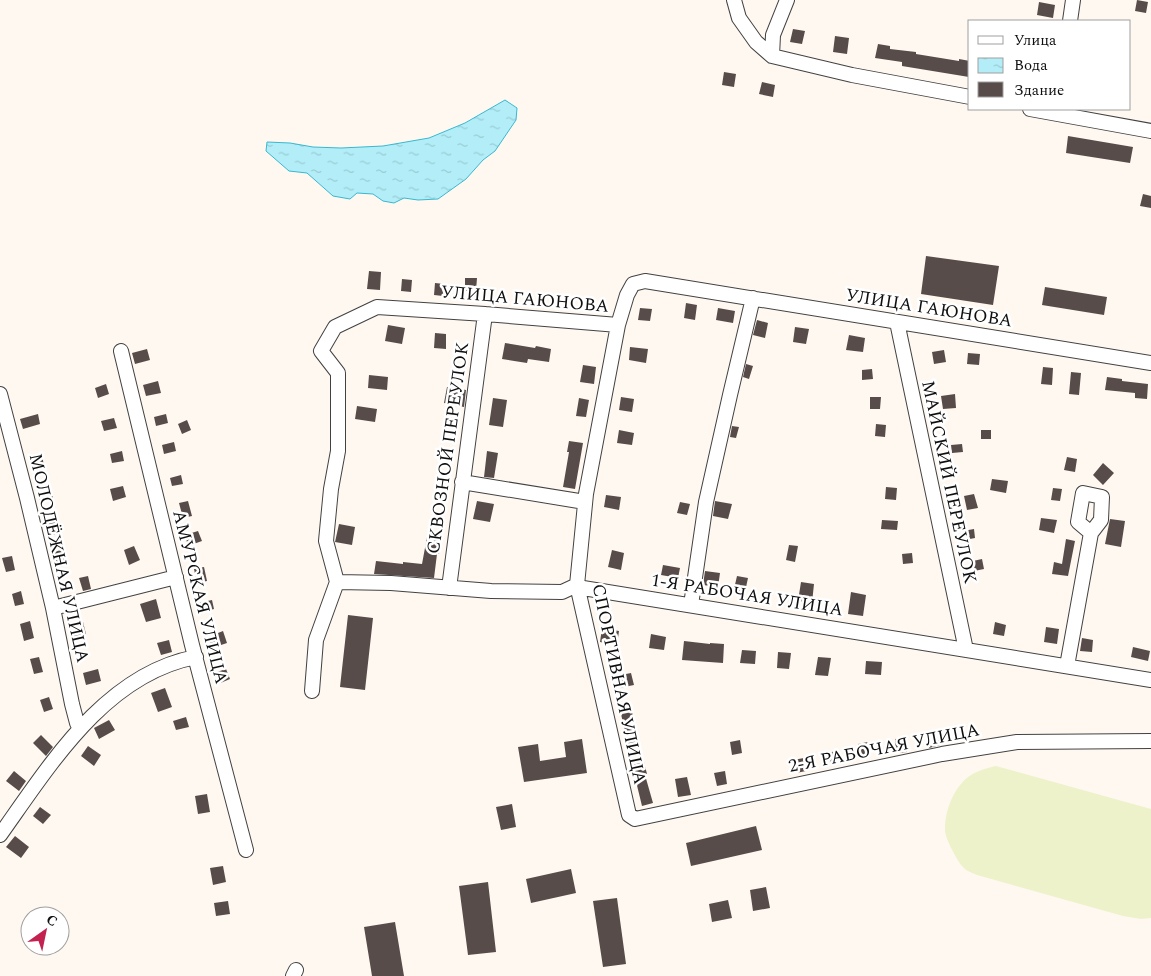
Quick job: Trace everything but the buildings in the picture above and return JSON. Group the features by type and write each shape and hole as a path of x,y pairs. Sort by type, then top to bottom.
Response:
{"street":[{"path":"734,0 738,18 756,42 772,56 852,75 968,97"},
{"path":"772,56 773,35 787,0"},
{"path":"1070,20 1074,0"},
{"path":"1044,110 1057,111 1151,131"},
{"name":"УЛИЦА ГАЮНОВА","path":"337,582 326,541 331,488 338,451 338,373 322,351 335,327 378,307 618,325 627,295 633,284 645,281 1151,363"},
{"path":"691,605 706,502 753,298"},
{"name":"СКВОЗНОЙ ПЕРЕУЛОК","path":"448,588 485,314"},
{"name":"МАЙСКИЙ ПЕРЕУЛОК","path":"897,322 966,650"},
{"name":"СПОРТИВНАЯ УЛИЦА","path":"618,325 585,502 577,585 628,815"},
{"name":"АМУРСКАЯ УЛИЦА","path":"120,352 192,645 246,850"},
{"name":"МОЛОДЁЖНАЯ УЛИЦА","path":"0,394 28,498 72,704 80,729"},
{"path":"462,482 585,502"},
{"path":"1067,666 1091,533"},
{"path":"53,608 176,576"},
{"path":"312,691 316,640 337,582 391,583 491,591 562,592 577,585"},
{"name":"1-Я РАБОЧАЯ УЛИЦА","path":"577,585 583,588 1151,680"},
{"path":"0,835 71,738 95,714 128,685 158,669 196,657"},
{"name":"2-Я РАБОЧАЯ УЛИЦА","path":"628,815 635,819 942,754 1017,742 1151,741"}],"green space":[{"path":"996,766 1151,809 1151,918 1141,919 1123,916 977,875 964,868 945,833 948,808 954,794 968,777 978,771"}],"water":[{"path":"505,100 517,108 516,120 495,151 483,160 466,179 438,199 418,200 404,198 394,203 383,201 373,194 357,193 350,199 333,196 307,173 289,171 266,151 267,142 341,148 383,146 429,138 465,123"}]}
